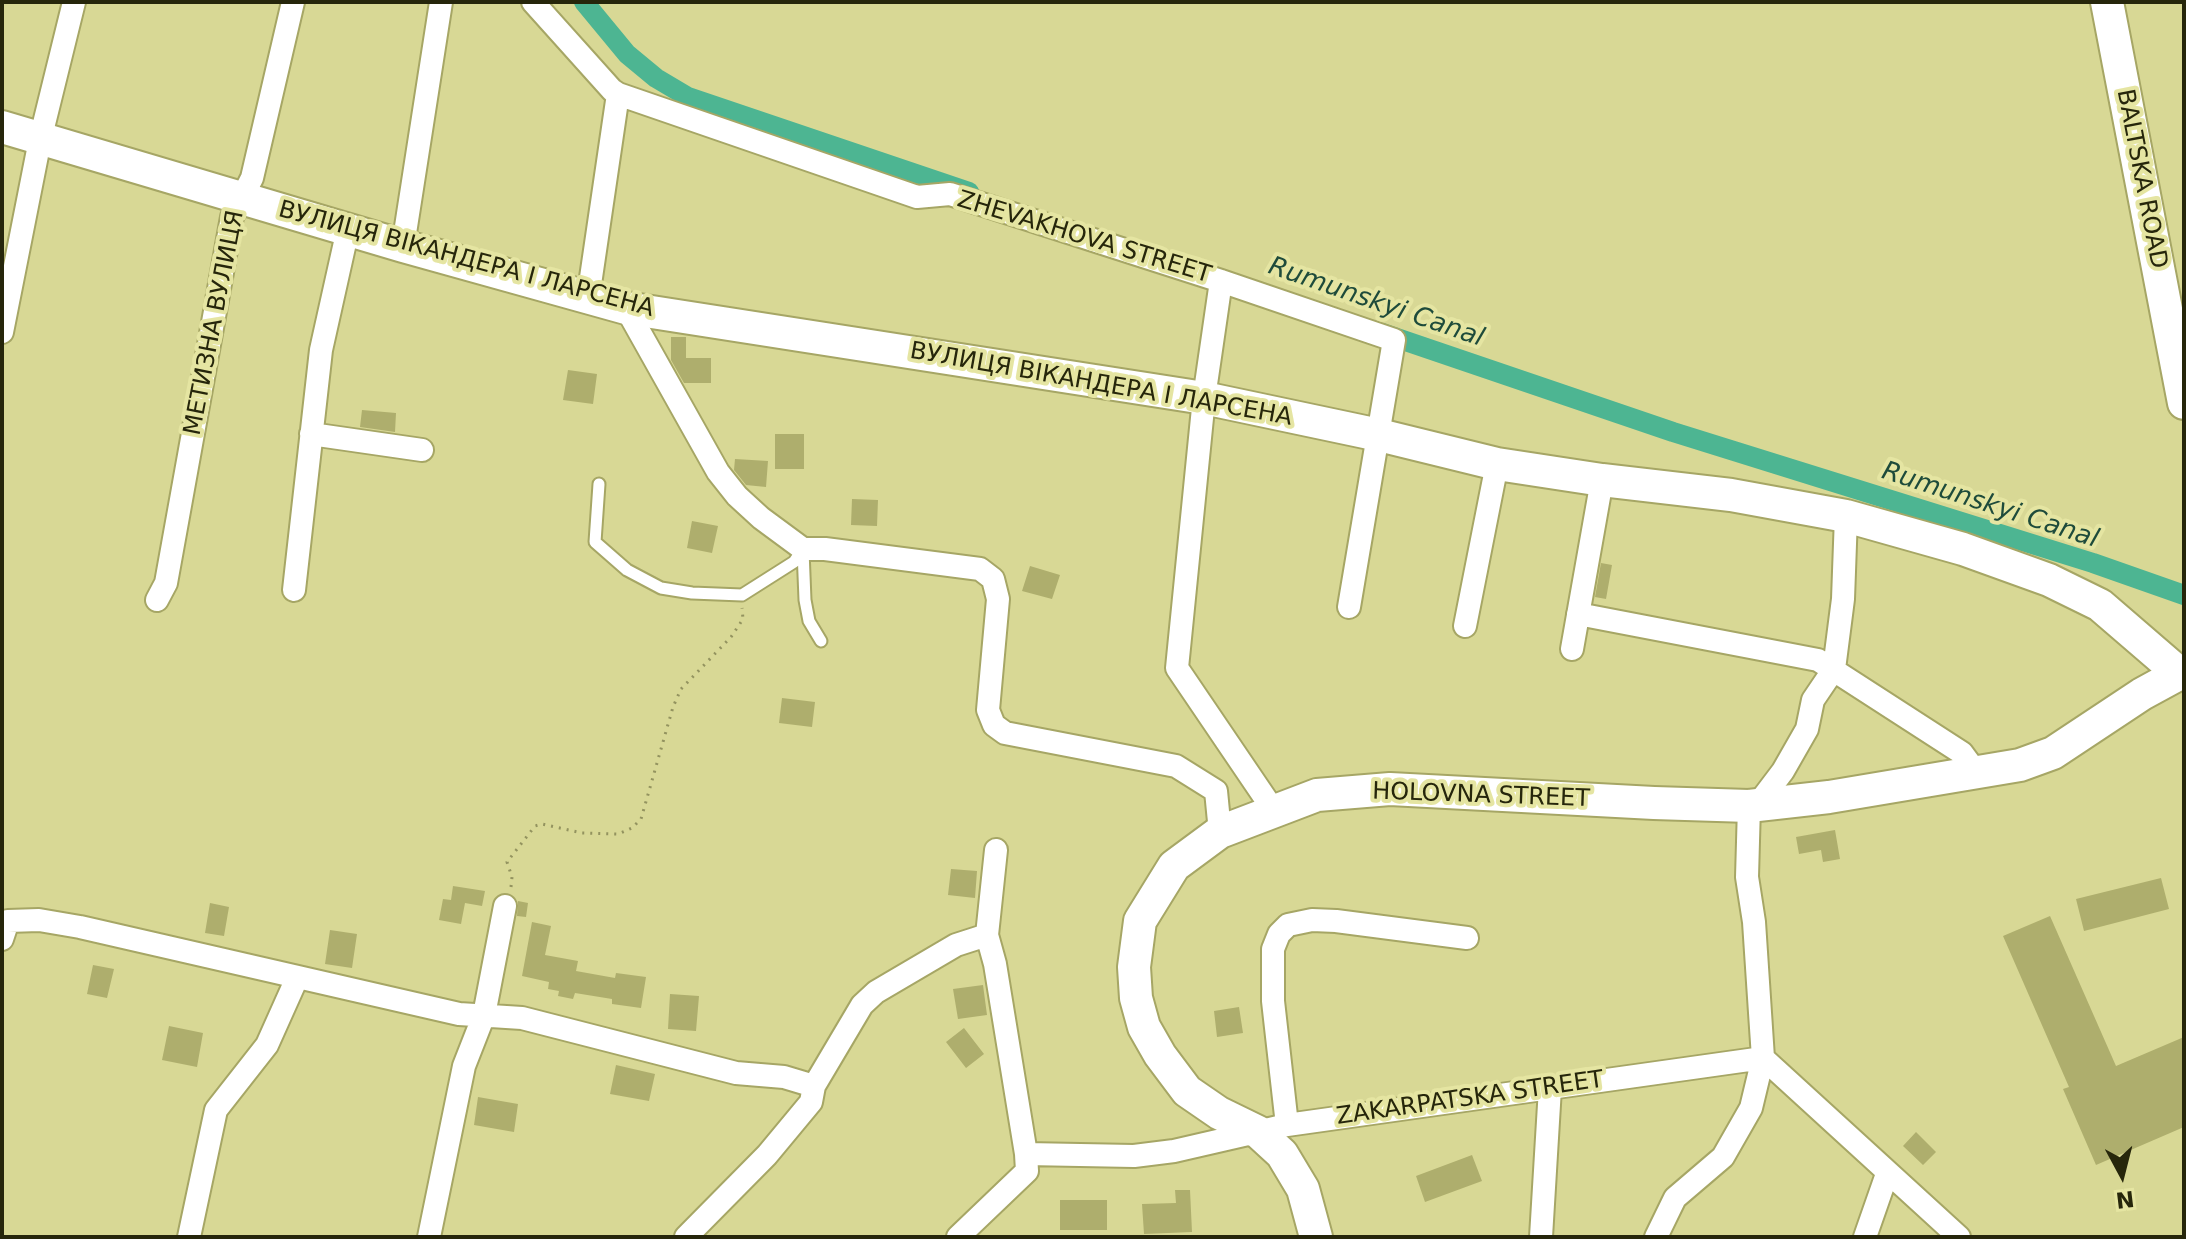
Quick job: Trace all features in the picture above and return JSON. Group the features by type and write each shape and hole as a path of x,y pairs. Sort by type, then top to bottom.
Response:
{"street":[{"path":"2,332 40,140 74,2"},
{"name":"МЕТИЗНА ВУЛИЦЯ","path":"157,600 166,583 232,217 252,178 293,2"},
{"path":"403,246 441,2"},
{"name":"ZHEVAKHOVA STREET","path":"533,2 618,94 917,197 950,194 1394,340 1379,435"},
{"name":"BALTSKA ROAD","path":"2107,2 2184,403"},
{"path":"588,298 618,94"},
{"name":"ВУЛИЦЯ ВІКАНДЕРА І ЛАРСЕНА","path":"2,127 403,246 626,308 1204,398 1497,464 1731,495 1846,516 1963,549 2049,580 2100,605 2182,672"},
{"path":"294,590 321,350 348,229"},
{"path":"1221,281 1204,398 1177,668 1274,811"},
{"path":"626,308 718,472 737,496 761,518 803,549 825,549 980,569 993,579 998,599 988,710 994,725 1005,733 1176,766 1216,791 1220,832"},
{"path":"311,434 422,450"},
{"path":"1349,607 1379,435"},
{"path":"1465,626 1497,464"},
{"path":"1572,649 1602,480"},
{"path":"1656,1237 1675,1198 1723,1157 1751,1108 1763,1058 1754,922 1747,877 1754,805 1783,771 1807,729 1813,700 1834,669 1843,599 1846,516"},
{"path":"1578,614 1818,660 1962,753 1976,772"},
{"name":"HOLOVNA STREET","path":"1316,1237 1303,1189 1282,1154 1273,1129 1219,1113 1187,1091 1144,1027 1136,998 1134,967 1140,921 1174,866 1220,832 1317,795 1390,789 1639,803 1754,805 1829,797 2020,765 2053,753 2182,672"},
{"path":"958,1237 1027,1171 995,964 987,935 996,850"},
{"path":"429,1237 464,1066 484,1015 505,906"},
{"path":"2,939 8,921 39,920 80,927 459,1014 522,1018 736,1073 784,1077 814,1086"},
{"path":"1273,1129 1273,949 1279,934 1288,925 1312,920 1336,921 1467,938"},
{"path":"686,1237 767,1155 811,1102 814,1086 862,1005 876,992 956,945 987,935"},
{"path":"189,1237 216,1110 267,1045 297,978"},
{"path":"1763,1058 1959,1237"},
{"name":"ZAKARPATSKA STREET","path":"1026,1154 1134,1156 1174,1151 1273,1129 1763,1058"},
{"path":"1541,1237 1550,1088"},
{"path":"1865,1237 1887,1174"}],"lane":[{"path":"599,484 595,542 627,570 661,588 742,595 794,562 803,549"},
{"path":"803,549 809,621 821,641"}],"path":[{"path":"505,906 512,877 507,862 535,826 542,824 582,833 618,834 632,828 641,819 681,689 731,637 743,619 742,595"}],"building":[{"path":"671,337 686,337 686,358 711,358 711,383 684,383 671,360"},
{"path":"568,370 597,374 593,404 563,400"},
{"path":"362,410 396,413 395,432 360,427"},
{"path":"775,434 804,434 804,469 775,469"},
{"path":"735,459 768,461 766,487 746,485 734,470"},
{"path":"852,499 878,500 877,526 851,525"},
{"path":"692,521 718,526 712,553 687,548"},
{"path":"1601,563 1612,565 1606,599 1595,597"},
{"path":"1030,566 1060,575 1052,599 1022,591"},
{"path":"782,698 815,702 812,727 779,723"},
{"path":"1835,830 1840,859 1823,862 1821,850 1799,854 1796,837"},
{"path":"951,869 977,871 975,898 948,895"},
{"path":"2161,878 2169,909 2084,931 2076,899"},
{"path":"453,886 485,891 482,906 465,903 461,924 439,920 443,899 451,900"},
{"path":"518,901 528,903 526,917 517,916"},
{"path":"210,903 229,907 224,936 205,933"},
{"path":"2050,916 2116,1066 2184,1037 2184,1127 2096,1165 2063,1089 2069,1087 2003,936"},
{"path":"532,922 551,926 545,955 578,961 576,971 615,978 616,973 646,977 641,1008 612,1004 612,999 575,993 573,999 558,996 559,991 548,989 549,982 522,976"},
{"path":"330,930 357,934 352,968 325,964"},
{"path":"93,965 114,969 107,998 87,994"},
{"path":"983,985 987,1015 958,1019 953,989"},
{"path":"670,994 699,996 696,1031 668,1029"},
{"path":"1239,1007 1243,1033 1217,1037 1214,1011"},
{"path":"169,1026 203,1033 197,1067 162,1060"},
{"path":"964,1028 984,1054 966,1068 946,1042"},
{"path":"616,1065 655,1074 649,1101 610,1094"},
{"path":"478,1097 518,1104 514,1132 474,1125"},
{"path":"1916,1132 1936,1152 1923,1165 1903,1146"},
{"path":"1472,1155 1482,1181 1425,1202 1416,1176"},
{"path":"1175,1190 1190,1190 1192,1232 1144,1234 1142,1204 1176,1203"},
{"path":"1060,1200 1107,1200 1107,1230 1060,1230"}],"waterway":[{"name":"Rumunskyi Canal","path":"584,2 627,54 656,78 688,97 969,192"},
{"name":"Rumunskyi Canal","path":"1382,333 1673,432 2093,563 2184,595"}]}
